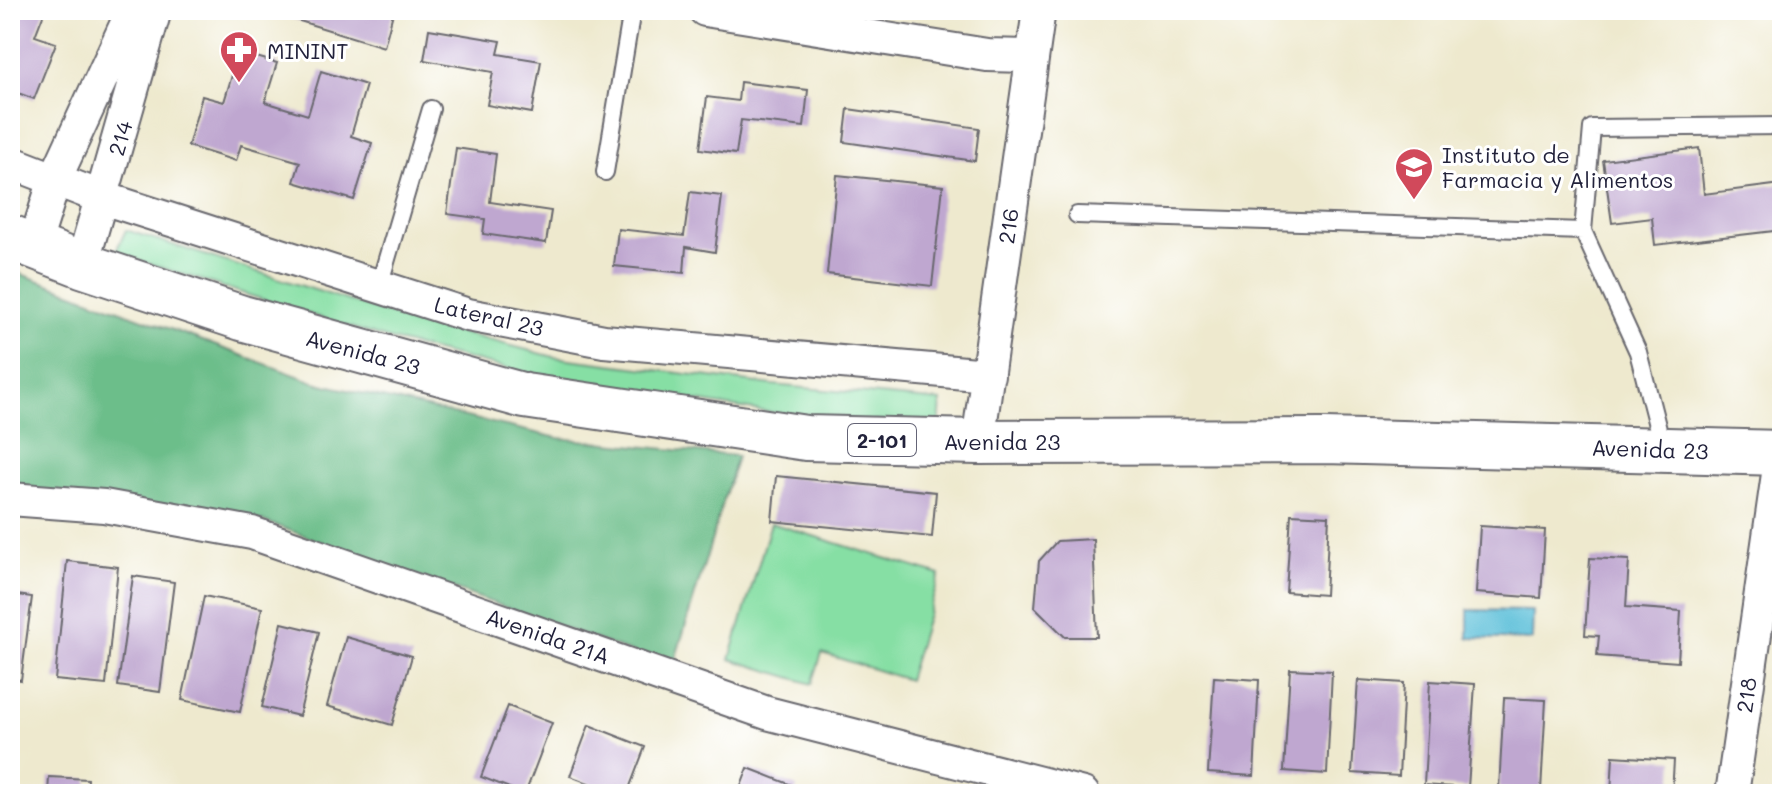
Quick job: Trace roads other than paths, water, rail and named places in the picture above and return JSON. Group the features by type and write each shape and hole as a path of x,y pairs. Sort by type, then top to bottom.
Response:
{"main road":[{"name":"Avenida 23","path":"22,242 242,318 525,396 806,438 978,442 1325,441 1781,453"}],"street":[{"name":"214","path":"22,242 55,179 133,10"},
{"name":"214","path":"82,265 155,10"},
{"path":"705,10 987,55 1032,56"},
{"name":"216","path":"978,442 1039,10"},
{"name":"Lateral 23","path":"10,162 103,198 468,315 604,341 988,375"},
{"name":"218","path":"1732,794 1781,453"},
{"name":"Avenida 21A","path":"10,499 104,506 252,533 767,713 1083,794"}],"lane":[{"path":"605,172 632,10"},
{"path":"379,286 431,109"},
{"path":"1663,450 1638,352 1583,231 1592,128 1782,126"},
{"path":"1077,215 1583,231"}],"water":[{"path":"1468,610 1533,611 1532,640 1468,638"}],"place":[{"name":"MININT","path":"239,84"},
{"name":"Instituto de Farmacia y Alimentos","path":"1414,201"}]}
